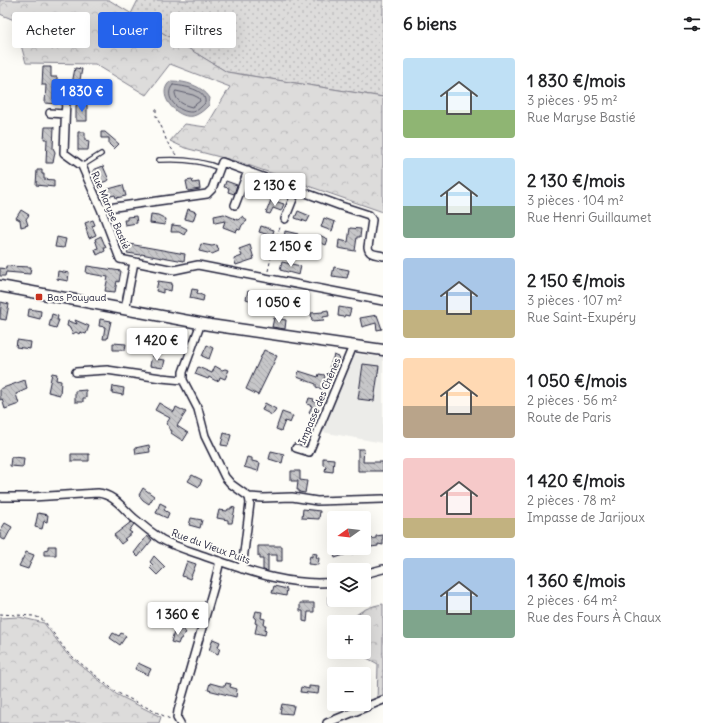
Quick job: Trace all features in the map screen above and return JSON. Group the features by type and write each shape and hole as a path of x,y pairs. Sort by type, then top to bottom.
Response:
{"main road":[{"path":"0,286 201,323 383,350"}],"street":[{"name":"Rue Maryse Bastié","path":"70,95 66,98 64,153 82,166 120,259 134,262 125,309"},
{"path":"50,113 66,114"},
{"path":"100,209 207,194 212,189 222,162 369,215 372,220 368,247 369,251 371,253 383,256"},
{"path":"235,205 248,171"},
{"path":"285,219 297,189"},
{"path":"134,262 174,270 198,265 383,301"},
{"path":"201,323 183,372 183,380 198,409 205,436 225,477 231,484 249,497 292,497 317,501 383,499"},
{"name":"Impasse des Chênes","path":"296,448 309,452 353,346"},
{"path":"76,372 107,370 183,380"},
{"name":"Rue du Vieux Puits","path":"0,497 32,497 98,493 106,494 113,498 134,518 161,539 174,545 242,569 297,583 327,583"},
{"path":"242,569 250,503 249,497"},
{"path":"179,722 177,718 178,711 220,561"},
{"path":"371,573 383,570"},
{"path":"327,723 353,711 383,700"}],"lane":[{"path":"82,166 101,154"},
{"path":"159,160 180,160 211,164 220,168"}],"path":[{"path":"70,95 94,94"},
{"path":"156,109 156,116 167,142 180,160"},
{"path":"266,278 275,240 282,222 285,219"},
{"path":"0,614 33,616 40,618 45,622 68,653 116,692 162,716 179,722"}],"shaded area":[{"path":"355,354 383,357 383,443 322,432"}],"green space":[{"path":"0,0 109,0 129,12 98,12 98,48 162,48 162,32 170,37 170,48 188,48 227,72 383,97 383,212 239,162 185,148 170,141 185,124 206,127 230,87 170,64 146,95 95,64 26,63 22,48 90,48 90,12 12,12 12,19 0,14"},
{"path":"138,0 383,0 383,97 227,72 187,48 236,48 236,12 170,12 170,38 162,33 162,12 132,12"},
{"path":"383,604 383,701 377,702 378,664 369,659 371,659 371,615 356,615 373,606"},
{"path":"19,617 44,623 67,654 116,694 161,717 159,723 0,723 0,618"}],"water":[{"path":"171,81 188,83 203,90 210,98 209,105 196,115 183,115 176,111 167,100 165,93 166,87"}],"building":[{"path":"43,67 51,67 51,77 57,77 57,82 54,82 53,99 57,99 57,104 45,103 46,85 42,85"},
{"path":"75,68 82,69 79,85 72,84"},
{"path":"76,105 87,105 87,121 76,121"},
{"path":"45,127 54,127 53,148 55,152 53,163 46,163 47,139 44,139"},
{"path":"78,132 85,132 85,140 89,141 88,150 78,150"},
{"path":"101,132 105,132 119,144 114,149 109,144 109,138 101,138"},
{"path":"103,166 109,180 99,184 93,170"},
{"path":"37,170 42,170 44,179 54,180 54,187 36,185"},
{"path":"192,180 193,183 199,182 200,189 188,191 186,181"},
{"path":"226,181 237,185 234,194 228,192 229,188 224,187"},
{"path":"123,185 126,196 116,198 115,195 107,197 105,190"},
{"path":"271,200 284,204 281,211 273,208 270,214 266,213"},
{"path":"188,209 196,212 193,221 185,219"},
{"path":"21,210 29,215 26,219 28,225 21,227 20,220 16,218"},
{"path":"298,211 310,216 307,222 295,218"},
{"path":"151,214 158,215 166,219 165,225 150,223"},
{"path":"224,214 238,220 243,216 247,221 242,225 240,230 237,229 236,232 223,227 225,221 215,223 214,216"},
{"path":"136,216 137,223 125,225 124,220 127,220 127,217"},
{"path":"324,218 335,222 332,231 321,227"},
{"path":"93,220 95,225 92,226 96,235 89,238 85,223"},
{"path":"172,225 181,226 187,229 184,235 179,232 171,232"},
{"path":"261,226 274,230 272,236 259,232"},
{"path":"350,228 361,229 360,237 357,237 355,251 338,248 339,240 348,242"},
{"path":"285,231 298,234 297,242 284,239"},
{"path":"319,235 328,239 326,245 319,242 310,246 306,244 308,240"},
{"path":"101,236 106,248 104,248 105,251 97,255 95,249 98,248 95,239"},
{"path":"57,237 66,239 64,248 55,247"},
{"path":"129,244 185,254 184,261 127,253"},
{"path":"201,244 212,246 217,245 219,251 212,254 199,251"},
{"path":"250,245 254,259 236,265 234,259 242,256 239,249"},
{"path":"282,262 301,266 299,275 280,270"},
{"path":"6,266 31,267 30,274 6,272 5,276 0,276 0,268 6,269"},
{"path":"87,266 121,271 115,292 105,291 108,277 86,273"},
{"path":"334,267 349,270 347,278 332,276"},
{"path":"58,271 69,273 68,281 57,279"},
{"path":"158,281 172,283 171,291 163,289 163,293 156,291"},
{"path":"192,289 198,290 197,293 204,296 203,301 190,298"},
{"path":"248,291 270,298 268,306 246,299"},
{"path":"277,292 299,295 297,304 275,301"},
{"path":"1,302 9,304 6,320 0,319"},
{"path":"339,307 351,309 349,316 338,316"},
{"path":"29,309 41,311 40,319 28,316"},
{"path":"328,310 329,316 323,317 324,320 312,321 311,313"},
{"path":"52,314 58,316 57,320 59,320 56,328 49,326"},
{"path":"377,315 382,329 377,330 376,323 362,327 360,318"},
{"path":"274,318 286,320 285,329 272,327"},
{"path":"100,319 111,321 107,339 103,339 105,327 99,326"},
{"path":"75,320 89,326 86,334 80,332 79,334 76,332 73,334 67,326 68,321 77,324"},
{"path":"169,334 176,335 173,349 166,348"},
{"path":"17,340 31,342 30,349 16,347"},
{"path":"113,343 126,344 125,350 113,350"},
{"path":"207,345 213,348 209,359 202,356"},
{"path":"264,350 277,356 258,395 246,389"},
{"path":"152,355 157,356 157,359 165,360 163,368 150,366"},
{"path":"334,355 339,357 338,360 340,361 335,371 329,368"},
{"path":"363,364 379,366 374,401 358,399"},
{"path":"215,366 222,370 229,370 225,379 220,377 219,380 216,381 209,377 208,379 195,374 198,367 212,373"},
{"path":"299,371 318,377 319,374 325,375 324,384 327,384 325,390 316,387 316,384 297,377"},
{"path":"52,373 57,374 56,380 61,381 60,395 48,392"},
{"path":"25,380 27,389 16,394 19,404 5,409 2,399 0,400 0,389"},
{"path":"113,386 124,388 123,395 112,393"},
{"path":"86,390 86,398 83,398 83,402 75,402 75,391"},
{"path":"309,398 314,399 313,401 319,404 315,415 309,412 312,406 307,404"},
{"path":"159,403 174,412 176,407 186,412 177,426 188,433 183,441 171,433 172,431 166,424 170,418 155,410"},
{"path":"265,403 276,409 272,415 262,410"},
{"path":"282,412 293,416 290,423 285,421 281,431 276,429"},
{"path":"224,433 231,435 228,446 221,445"},
{"path":"149,445 150,452 136,454 135,448"},
{"path":"358,449 364,449 363,462 383,462 383,471 358,471"},
{"path":"271,451 284,454 282,463 269,459"},
{"path":"71,454 89,454 89,461 71,461"},
{"path":"11,457 24,458 23,467 10,466"},
{"path":"247,457 252,458 252,461 260,463 258,471 244,467"},
{"path":"323,458 334,459 333,472 325,471 326,466 323,465"},
{"path":"291,471 300,471 300,480 307,481 305,493 297,490 298,481 291,481"},
{"path":"192,475 202,480 199,487 188,481"},
{"path":"143,488 154,496 149,504 139,495"},
{"path":"160,503 166,506 164,510 169,513 167,518 156,513"},
{"path":"231,507 235,508 232,523 228,523 228,520 217,518 219,510 227,511 228,509 231,509"},
{"path":"303,509 320,511 319,519 302,518"},
{"path":"38,513 48,515 47,522 44,521 42,529 35,527"},
{"path":"191,518 202,520 200,528 189,525"},
{"path":"131,522 134,524 129,531 132,533 124,539 126,540 121,544 114,535"},
{"path":"5,523 12,527 5,540 0,538 0,531"},
{"path":"383,535 383,545 378,544 378,546 371,547 371,539 376,538 376,536"},
{"path":"147,536 152,540 138,557 134,553"},
{"path":"48,546 56,546 56,555 44,555 44,550 48,549"},
{"path":"258,546 282,546 282,561 277,561 277,555 268,555 268,571 263,570 263,559 260,559 260,556 258,556"},
{"path":"26,552 34,555 28,569 19,566"},
{"path":"312,553 317,554 316,558 319,558 318,565 308,564 310,556 312,557"},
{"path":"334,555 344,555 335,558"},
{"path":"154,556 165,567 157,575 150,568 153,565 150,562"},
{"path":"187,561 196,564 190,579 182,576"},
{"path":"274,586 287,589 286,596 272,593"},
{"path":"300,603 314,603 314,612 308,612 307,622 303,621 303,611 300,611"},
{"path":"256,611 262,612 261,618 265,619 265,635 255,633 257,624 255,623 256,618 254,618"},
{"path":"181,629 186,633 180,639 178,644 171,642 174,632 177,630 180,631"},
{"path":"113,633 119,636 121,633 126,636 120,645 110,638"},
{"path":"213,639 220,642 218,654 209,650"},
{"path":"138,663 151,669 148,675 135,669"},
{"path":"210,683 221,686 225,686 226,683 231,684 230,687 237,689 236,697 208,690"},
{"path":"309,686 319,687 318,694 300,692 301,687 309,689"},
{"path":"282,704 294,706 292,714 280,713"}],"place":[{"name":"Bas Pouyaud","path":"39,297"}]}
